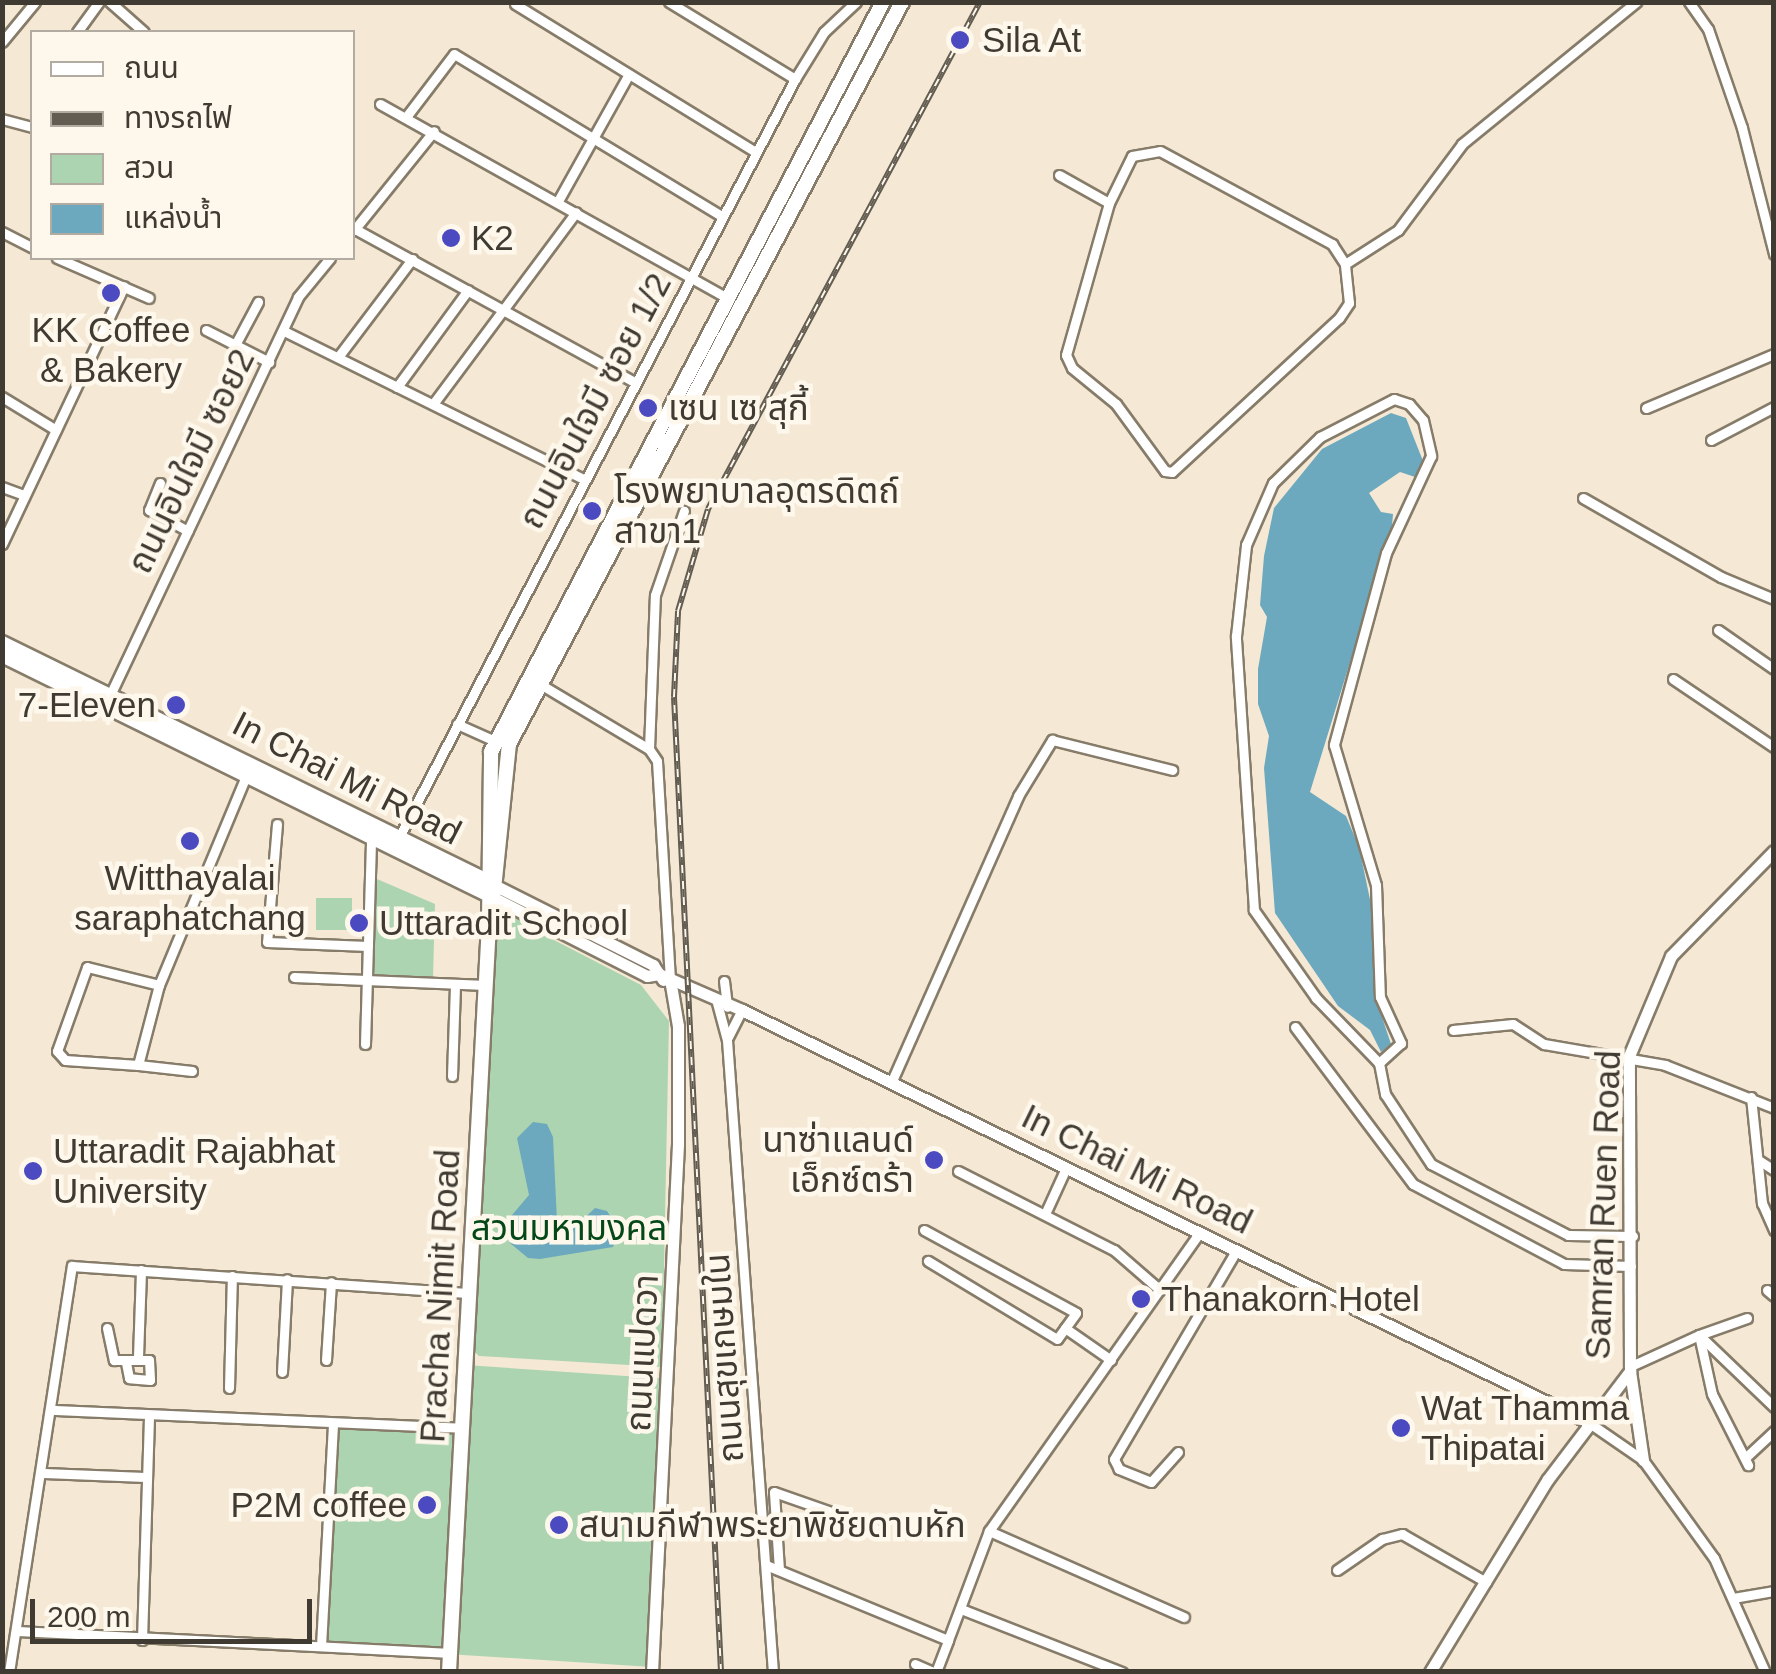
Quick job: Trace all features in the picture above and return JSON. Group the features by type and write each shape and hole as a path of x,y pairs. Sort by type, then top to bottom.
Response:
{"main road":[{"path":"492,891 495,741 883,2"},
{"path":"492,891 506,753 902,2"},
{"path":"834,95 848,104"},
{"name":"In Chai Mi Road","path":"2,643 492,891"},
{"name":"In Chai Mi Road","path":"2,656 108,698"},
{"name":"In Chai Mi Road","path":"374,831 398,837 492,891"},
{"name":"Pracha Nimit Road","path":"450,1672 492,891"}],"street":[{"path":"3,40 35,2"},
{"path":"78,30 99,2"},
{"path":"668,2 795,79"},
{"name":"ถนนอินใจมี ซอย 1/2","path":"398,837 582,479 795,79 824,32 856,2"},
{"path":"1345,264 1398,230 1462,144 1636,2"},
{"path":"1689,2 1708,29 1720,62 1774,254"},
{"path":"113,3 142,30"},
{"path":"516,4 756,152"},
{"path":"406,117 454,54 595,135 722,216"},
{"path":"558,201 629,74"},
{"path":"380,104 726,298"},
{"path":"2,118 30,126"},
{"path":"355,229 434,131"},
{"path":"1160,151 1332,244 1345,264 1350,303 1338,318 1172,472 1164,472 1116,404 1072,368 1066,355 1109,203 1132,156 1160,151"},
{"path":"1059,175 1109,203"},
{"path":"433,404 576,212"},
{"path":"355,230 635,382"},
{"path":"3,236 30,243"},
{"path":"338,357 412,259"},
{"path":"62,260 149,298"},
{"name":"ถนนอินใจมี ซอย2","path":"108,698 298,297 328,260"},
{"path":"2,544 124,286"},
{"path":"397,387 468,290"},
{"path":"235,345 258,302"},
{"path":"206,330 269,362"},
{"path":"284,331 582,479"},
{"path":"1646,408 1774,354"},
{"path":"2,397 56,430"},
{"path":"1379,1063 1401,1043 1380,997 1376,885 1334,745 1386,553 1431,456 1422,420 1409,404 1394,400 1320,436 1273,483 1246,545 1236,636 1254,910 1316,998 1379,1063 1385,1094 1431,1164 1568,1235 1634,1236"},
{"path":"1710,440 1774,406"},
{"path":"160,483 148,510 188,531"},
{"path":"2,487 24,495"},
{"path":"1583,498 1721,577 1774,599"},
{"path":"684,511 655,595 649,750 660,790 664,977 671,998 685,984"},
{"path":"1718,630 1774,669"},
{"path":"1673,679 1774,747"},
{"path":"540,684 649,750"},
{"path":"457,724 495,741"},
{"path":"890,1083 1018,796 1052,740 1172,770"},
{"path":"138,1064 159,984 249,769"},
{"path":"278,824 267,942 368,946"},
{"path":"366,1044 374,831"},
{"name":"Samran Ruen Road","path":"1430,1672 1588,1422 1631,1369 1634,1236 1629,1056 1671,956 1774,850"},
{"name":"In Chai Mi Road","path":"492,891 652,965 664,977 742,1010 1588,1422"},
{"path":"159,984 100,965 87,967 57,1050 65,1060 192,1072"},
{"path":"294,977 486,985"},
{"name":"ถนนสุขเกษมใน","path":"724,981 722,1001 774,1672"},
{"path":"452,1076 456,986"},
{"name":"ถนนแปดวา","path":"652,1672 678,1144 678,1026 671,998"},
{"path":"727,1040 742,1010"},
{"path":"1453,1030 1494,1021 1561,1050 1629,1056 1774,1108"},
{"path":"1295,1027 1365,1112 1413,1184 1564,1264 1634,1266"},
{"path":"1751,1097 1762,1204 1774,1230"},
{"path":"1760,1161 1774,1170"},
{"path":"1045,1214 1066,1168"},
{"path":"958,1171 1114,1250 1160,1290"},
{"path":"924,1230 1076,1313 1057,1339 928,1261"},
{"path":"914,1664 934,1672 988,1531 1200,1232"},
{"path":"1178,1452 1155,1481 1114,1464 1115,1448 1236,1250"},
{"path":"10,1672 54,1410 72,1266 470,1293"},
{"path":"138,1357 141,1270"},
{"path":"229,1388 232,1276"},
{"path":"282,1372 287,1279"},
{"path":"326,1360 330,1282"},
{"path":"1644,1460 1631,1369 1698,1335 1747,1318"},
{"path":"107,1328 110,1355 126,1362 138,1357 150,1360 150,1380 129,1378 126,1362"},
{"path":"1065,1328 1111,1360"},
{"path":"1698,1335 1774,1406"},
{"path":"1698,1335 1712,1394 1746,1461 1774,1432"},
{"path":"54,1410 149,1418 463,1428"},
{"path":"142,1640 149,1418"},
{"path":"1588,1422 1644,1460 1714,1558 1765,1672"},
{"path":"321,1646 333,1423"},
{"path":"42,1473 147,1476"},
{"path":"779,1570 774,1492 874,1527"},
{"path":"988,1531 1184,1617"},
{"path":"1337,1570 1382,1539 1402,1534 1486,1582"},
{"path":"766,1565 948,1640"},
{"path":"1733,1598 1774,1591"},
{"path":"961,1609 1122,1672"},
{"path":"17,1631 451,1653"}],"green space":[{"path":"377,879 435,904 433,977 372,974"},
{"path":"316,898 352,898 352,930 316,930"},
{"name":"สวนมหามงคล","path":"498,900 525,925 641,985 669,1021 662,1367 479,1356 467,1345"},
{"name":"สนามกีฬาพระยาพิชัยดาบหัก","path":"466,1365 670,1379 652,1667 321,1646 333,1423 463,1428"}],"water":[{"path":"1391,413 1406,418 1423,461 1415,477 1400,472 1369,493 1381,512 1393,514 1392,526 1310,792 1346,816 1359,847 1372,909 1378,1005 1391,1044 1381,1052 1370,1030 1338,1006 1275,913 1264,768 1269,736 1258,704 1258,669 1267,617 1260,605 1264,556 1274,508 1322,449"},
{"path":"533,1122 547,1124 553,1137 557,1221 577,1225 595,1208 607,1211 619,1230 613,1247 540,1259 528,1258 510,1243 507,1221 529,1195 517,1138"}],"railway":[{"path":"721,1672 674,697 678,611 708,509 980,2"}],"place":[{"name":"Sila At","path":"960,40"},
{"name":"K2","path":"451,238"},
{"name":"KK Coffee & Bakery","path":"111,293"},
{"name":"เซน เซ สุกี้","path":"648,408"},
{"name":"โรงพยาบาลอุตรดิตถ์ สาขา1","path":"592,511"},
{"name":"7-Eleven","path":"176,705"},
{"name":"Witthayalai saraphatchang","path":"190,841"},
{"name":"Uttaradit School","path":"359,923"},
{"name":"นาซ่าแลนด์ เอ็กซ์ตร้า","path":"934,1160"},
{"name":"Uttaradit Rajabhat University","path":"33,1171"},
{"name":"Thanakorn Hotel","path":"1141,1299"},
{"name":"Wat Thamma Thipatai","path":"1401,1428"},
{"name":"P2M coffee","path":"427,1505"},
{"name":"สนามกีฬาพระยาพิชัยดาบหัก","path":"559,1525"}]}
